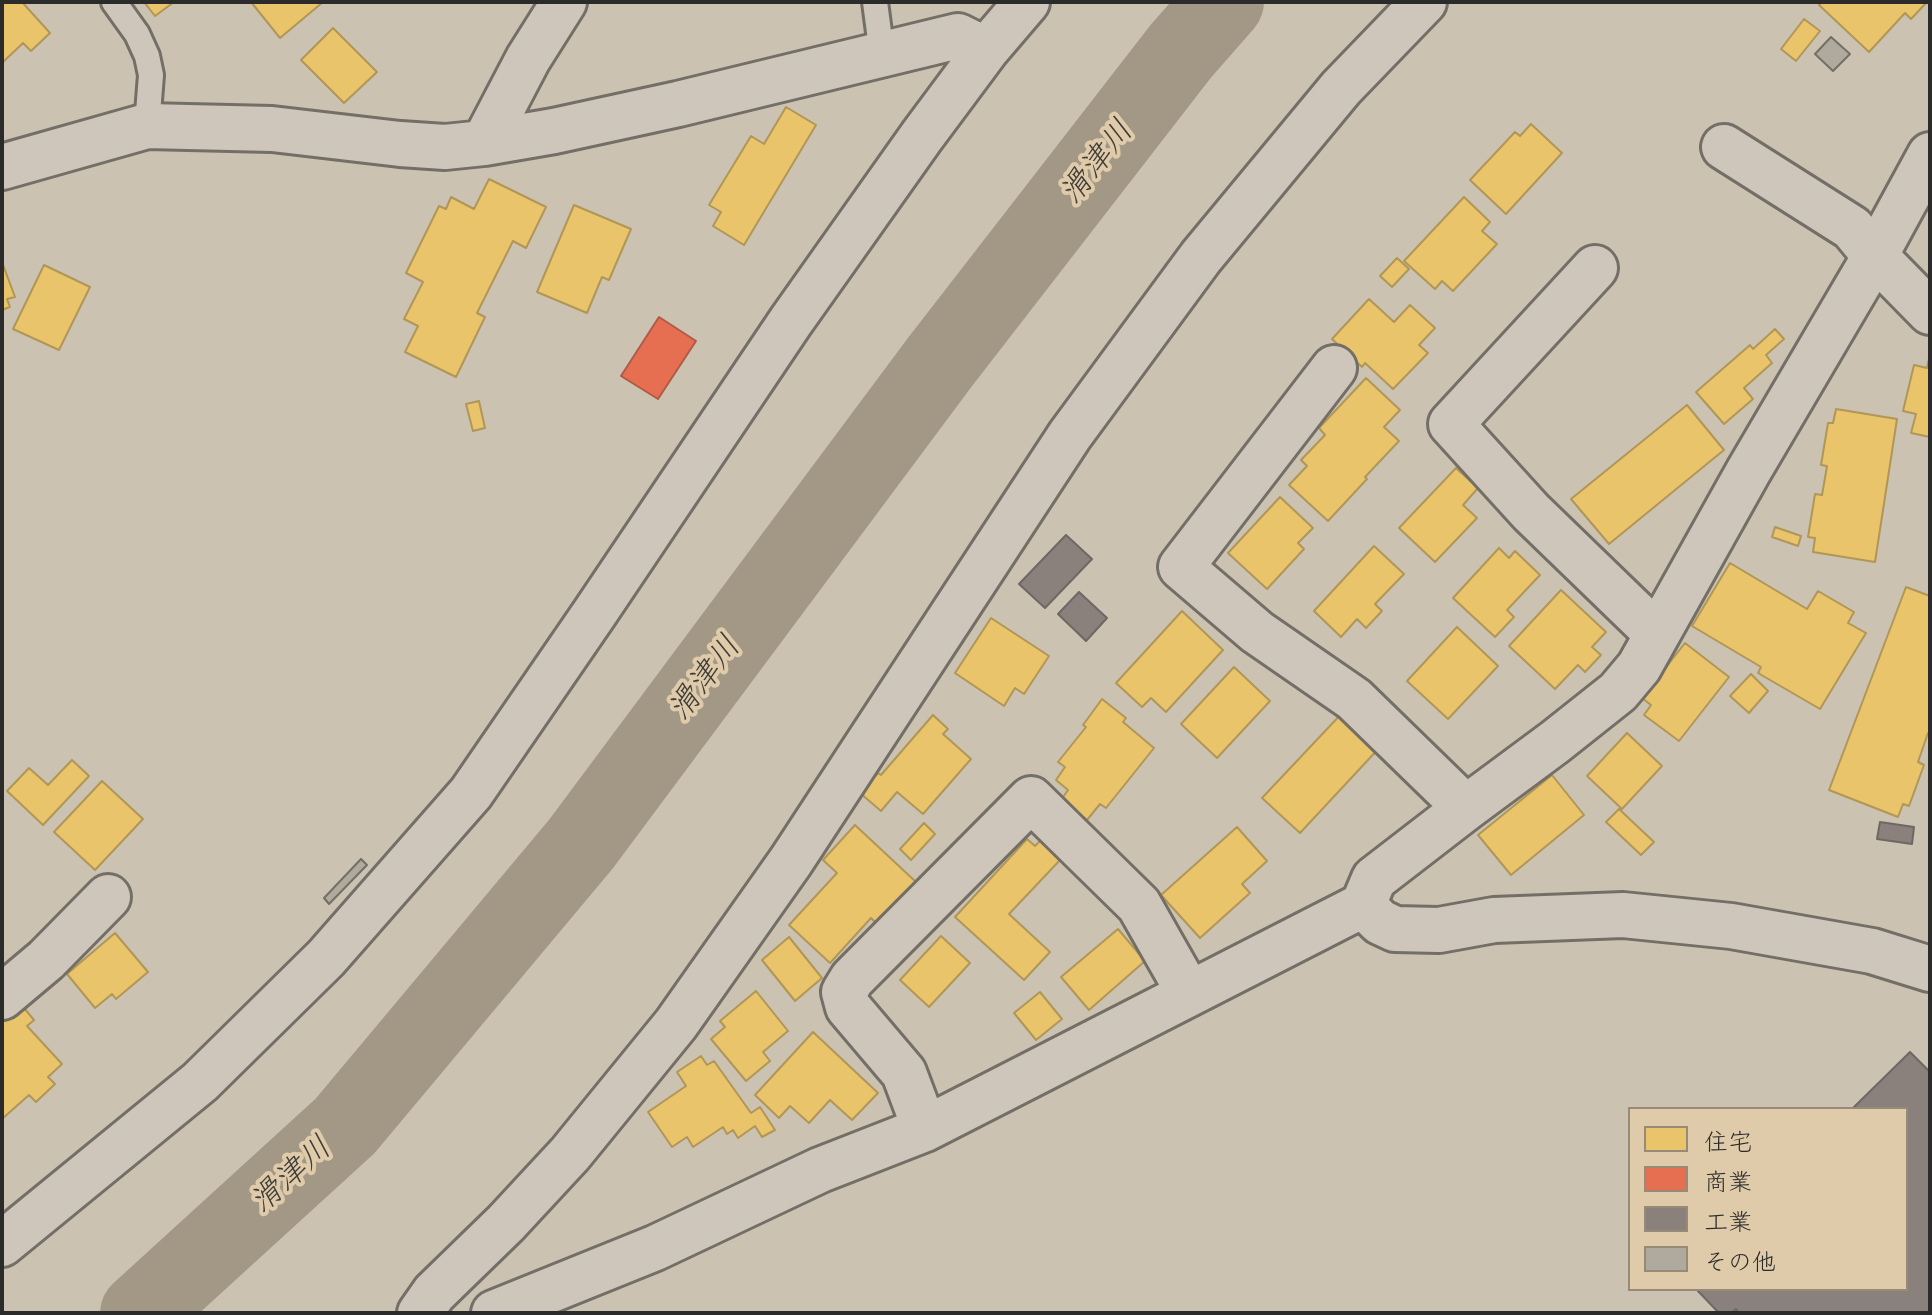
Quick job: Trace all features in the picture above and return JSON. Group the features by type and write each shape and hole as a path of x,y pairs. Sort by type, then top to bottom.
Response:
{"street":[{"path":"484,143 528,59 564,2"},
{"path":"2,1244 200,1082 326,958 471,793 791,321 922,136 986,50 1027,2"},
{"path":"420,1313 434,1293 506,1223 570,1154 676,1024 791,861 1070,435 1201,257 1341,88 1424,2"},
{"path":"2,167 147,126 272,129 445,147 484,143 678,104 958,36 986,50"},
{"path":"1724,147 1852,228 1930,312"},
{"path":"494,1313 655,1248 820,1170 925,1129 1363,905 1374,879 1618,692 1639,667 1930,155"},
{"path":"1595,268 1451,424 1531,512 1657,634"},
{"path":"1334,368 1181,567 1257,632 1354,699 1466,808"},
{"path":"925,1129 904,1073 848,1007 844,992 852,979 1031,799 1139,905 1189,993"},
{"path":"2,997 46,960 108,897"},
{"path":"1363,905 1380,922 1395,929 1439,930 1494,920 1623,915 1731,926 1872,951 1930,969"}],"lane":[{"path":"114,2 137,34 147,56 151,75 147,126"},
{"path":"875,2 882,55"}],"building: 住宅":[{"path":"2,2 22,2 50,33 31,51 23,43 2,63"},
{"path":"144,2 174,2 155,16"},
{"path":"251,2 323,2 280,38"},
{"path":"1822,2 1927,2 1911,19 1905,13 1869,52 1819,5"},
{"path":"1804,19 1820,31 1796,61 1781,49"},
{"path":"333,28 377,72 344,103 301,60"},
{"path":"786,107 816,125 744,245 713,226 721,212 709,205 751,136 764,144"},
{"path":"1531,124 1562,153 1506,214 1470,180 1515,132 1520,136"},
{"path":"489,179 546,207 526,248 513,241 477,313 485,317 456,377 405,352 418,326 404,319 423,282 406,273 439,206 446,209 451,197 474,209"},
{"path":"1464,197 1490,222 1482,231 1497,244 1453,291 1442,281 1435,289 1404,261"},
{"path":"574,205 631,229 609,280 602,277 587,313 537,292"},
{"path":"1397,258 1409,269 1392,287 1380,276"},
{"path":"2,262 15,297 7,299 10,307 2,310"},
{"path":"44,265 90,287 59,350 13,329"},
{"path":"1369,299 1394,322 1410,305 1435,328 1419,345 1428,353 1393,389 1365,363 1362,367 1332,339"},
{"path":"1775,329 1784,339 1766,355 1772,363 1744,388 1753,399 1724,424 1696,392 1750,345 1753,349"},
{"path":"1930,354 1930,437 1911,433 1916,414 1903,411 1914,365 1927,368"},
{"path":"1366,378 1400,410 1384,427 1399,441 1328,521 1289,485 1307,466 1301,460 1325,435 1319,428"},
{"path":"479,401 485,428 473,431 466,404"},
{"path":"1687,405 1724,450 1609,544 1571,499"},
{"path":"1836,409 1897,419 1875,562 1813,552 1815,538 1808,537 1815,494 1822,495 1827,466 1821,465 1828,423 1833,423"},
{"path":"1456,468 1478,488 1463,505 1477,518 1435,562 1399,528"},
{"path":"1280,497 1313,528 1298,543 1304,549 1267,589 1228,553"},
{"path":"1775,527 1801,536 1798,546 1772,537"},
{"path":"1374,546 1404,574 1375,604 1382,611 1366,628 1357,619 1341,637 1314,611"},
{"path":"1499,548 1509,558 1515,551 1540,575 1507,610 1514,617 1495,637 1453,598"},
{"path":"1730,563 1807,609 1818,591 1854,612 1848,623 1866,633 1820,709 1758,673 1761,667 1692,626"},
{"path":"1906,587 1930,596 1930,734 1918,762 1924,765 1909,806 1903,804 1898,817 1829,790"},
{"path":"1561,590 1606,632 1592,647 1601,655 1585,672 1578,665 1555,689 1509,646"},
{"path":"1182,611 1223,650 1166,712 1151,698 1142,707 1116,683"},
{"path":"991,618 1049,656 1024,694 1015,688 1004,706 955,673"},
{"path":"1457,627 1498,666 1448,719 1407,681"},
{"path":"1685,643 1729,677 1679,741 1644,715 1651,705 1642,698"},
{"path":"1234,667 1270,701 1217,758 1181,724"},
{"path":"1751,674 1768,691 1749,713 1730,696"},
{"path":"1102,699 1126,718 1123,722 1154,748 1106,808 1100,804 1087,820 1061,800 1068,790 1056,780 1065,767 1058,762 1086,727 1083,725"},
{"path":"1344,711 1381,746 1300,833 1262,798"},
{"path":"933,715 948,729 943,734 971,759 923,814 897,792 881,811 860,793 878,773 881,775"},
{"path":"1627,733 1662,766 1622,809 1587,776"},
{"path":"72,760 89,776 43,825 7,791 29,768 48,785"},
{"path":"1552,775 1584,815 1511,875 1478,835"},
{"path":"102,781 143,819 95,870 54,832"},
{"path":"1619,809 1654,842 1641,855 1606,822"},
{"path":"924,823 935,834 911,860 900,849"},
{"path":"855,825 916,882 877,924 871,918 830,963 789,925 837,873 823,860"},
{"path":"1237,827 1267,861 1242,884 1250,893 1200,938 1161,895"},
{"path":"1027,839 1035,846 1041,840 1061,859 1009,914 1050,952 1024,980 955,917"},
{"path":"1118,929 1145,961 1089,1010 1061,977"},
{"path":"115,933 148,972 116,999 112,994 95,1008 67,974"},
{"path":"941,936 970,963 929,1007 900,980"},
{"path":"789,937 822,978 795,1001 762,960"},
{"path":"756,991 788,1031 763,1052 770,1061 746,1081 711,1039 725,1027 720,1021"},
{"path":"1040,992 1062,1019 1036,1040 1014,1013"},
{"path":"19,1002 34,1020 27,1026 62,1064 48,1077 55,1084 36,1102 29,1095 2,1119 2,1018"},
{"path":"813,1032 878,1093 852,1120 830,1100 809,1123 790,1106 779,1118 755,1095"},
{"path":"701,1056 707,1065 714,1061 751,1113 760,1107 775,1130 762,1137 755,1126 738,1138 733,1130 727,1134 723,1127 693,1147 687,1137 672,1147 648,1112 686,1086 677,1072"}],"building: 商業":[{"path":"659,317 696,341 658,399 621,376"}],"building: 工業":[{"path":"1066,535 1092,559 1045,608 1019,584"},
{"path":"1079,592 1107,618 1086,641 1058,614"},
{"path":"1880,822 1914,827 1912,844 1877,839"},
{"path":"1910,1052 1930,1070 1930,1313 1739,1313 1736,1309 1732,1313 1719,1313 1698,1291 1908,1291 1908,1107 1854,1107"}],"building: その他":[{"path":"1831,37 1850,54 1833,71 1815,54"},
{"path":"361,859 367,865 329,904 324,898"}],"waterway":[{"name":"滑津川","path":"140,1313 345,1126 581,844 940,362 1181,51 1224,2"}]}
